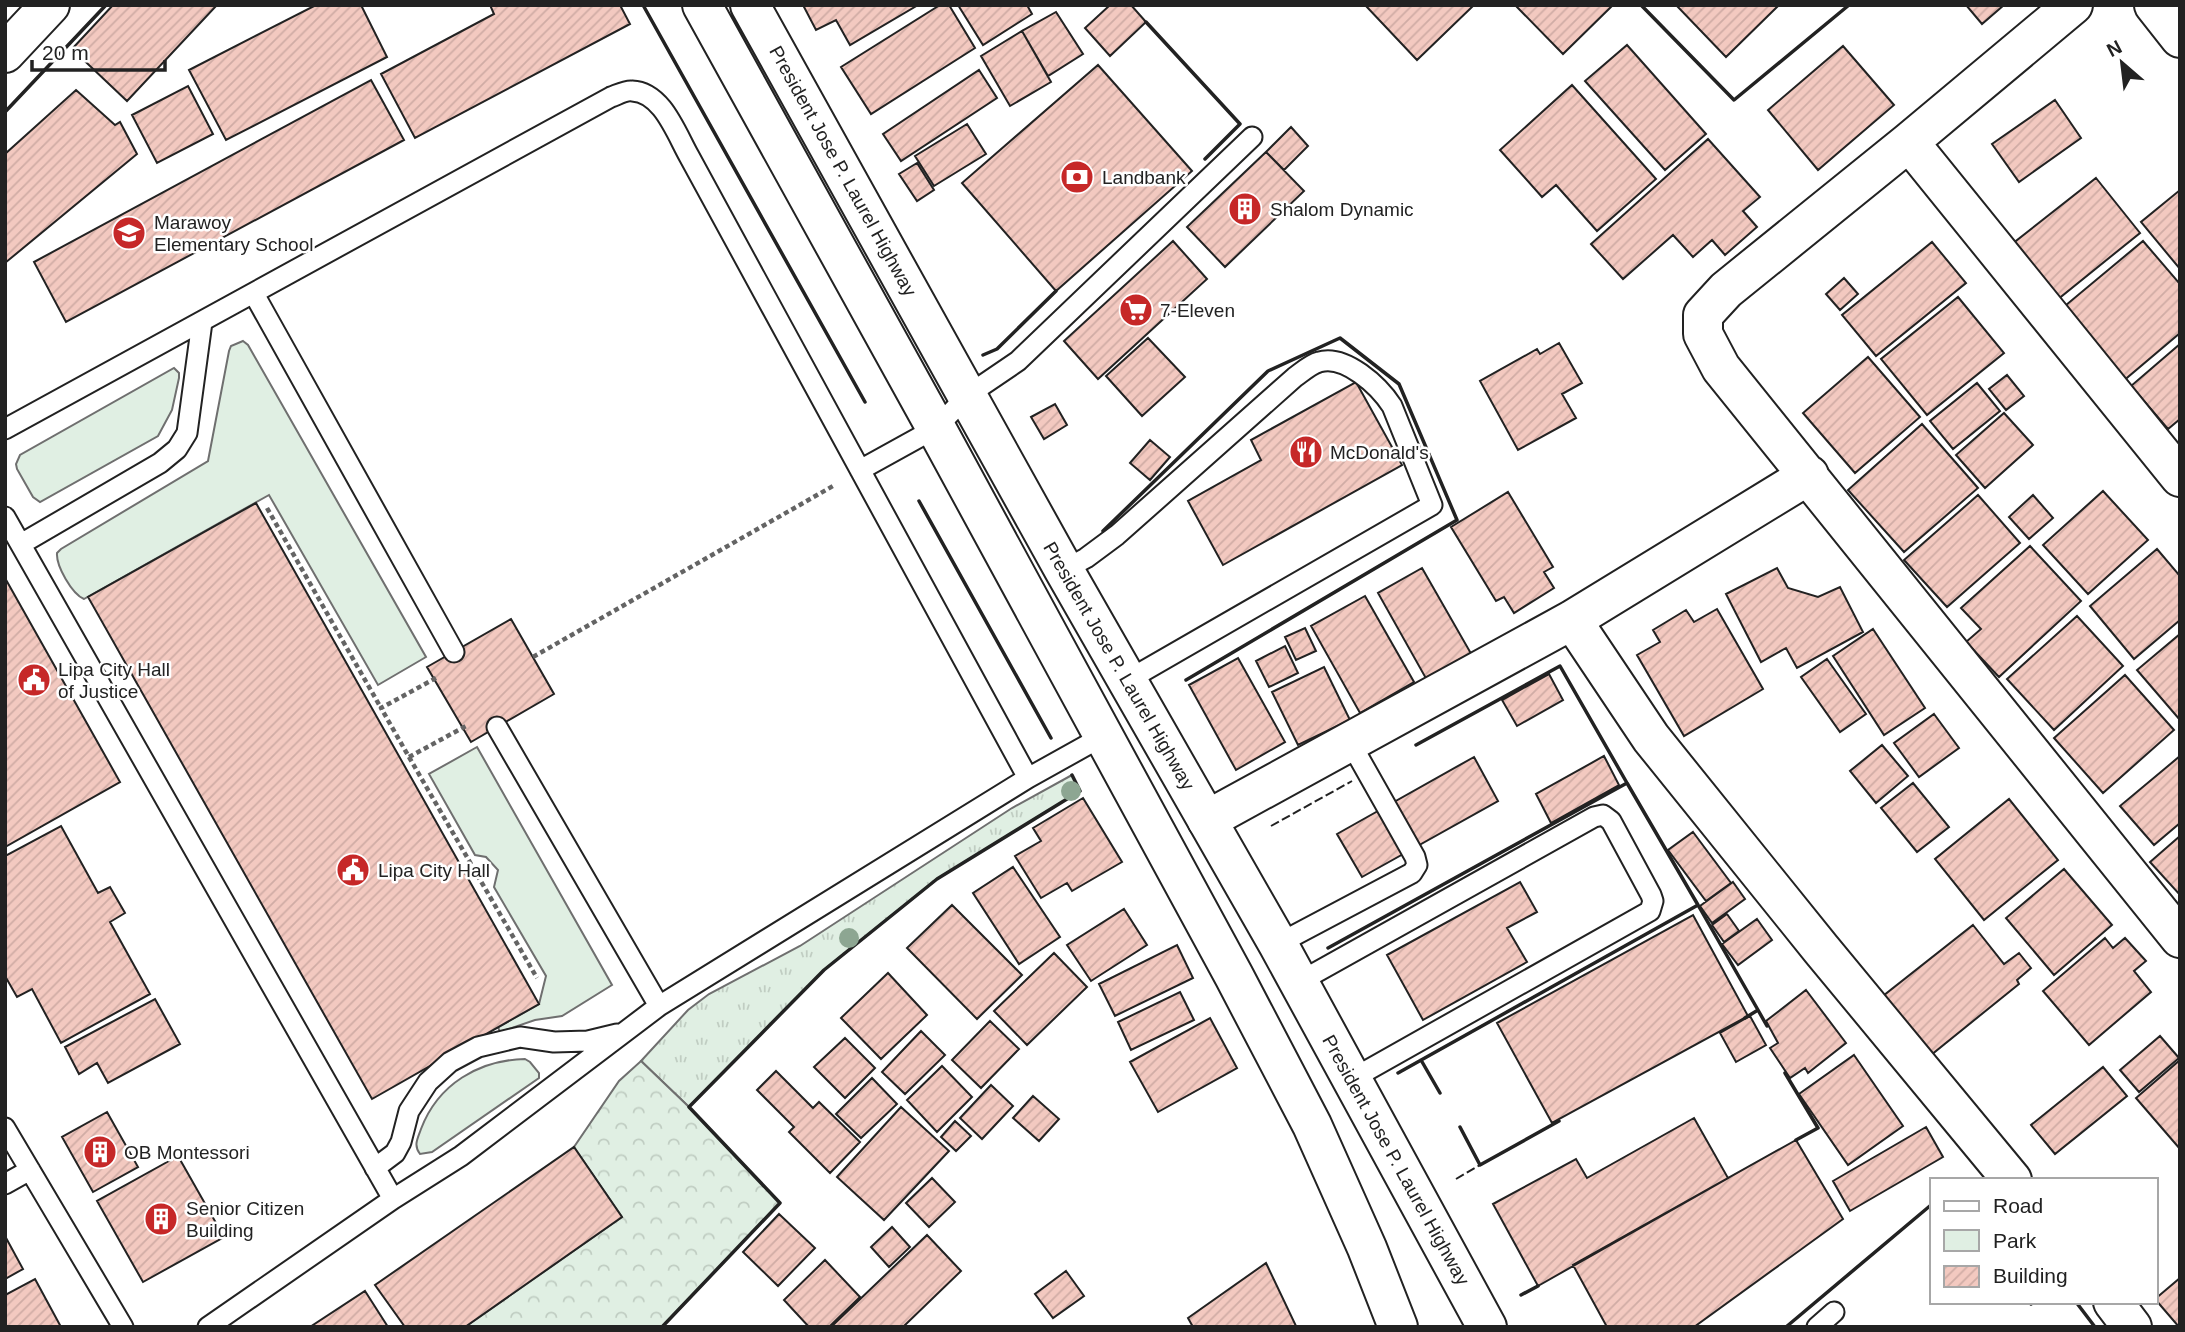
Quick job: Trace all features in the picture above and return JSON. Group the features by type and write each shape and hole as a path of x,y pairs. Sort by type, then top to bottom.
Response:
{"main road":[{"path":"5,53 50,5"},
{"path":"702,5 1105,735 1312,1125 1367,1248 1398,1327"},
{"name":"President Jose P. Laurel Highway","path":"750,5 1065,570 1278,944 1487,1327"},
{"path":"2073,5 1726,290 1703,315 1703,334 1721,368 2180,938"},
{"path":"2154,5 2180,38"},
{"path":"1909,142 2180,477"},
{"path":"1207,820 1572,621 1809,474"},
{"path":"1572,621 1651,738 2010,1178"},
{"path":"2115,1304 2132,1327"}],"lane":[{"path":"5,429 611,97 631,90 651,96 662,109 689,156 1028,778"},
{"path":"860,470 936,428 968,395 1018,361 1207,169 1252,137"},
{"path":"254,294 454,652"},
{"path":"21,544 160,463 177,449 187,433 202,322"},
{"path":"1065,570 1117,535 1295,377 1318,362 1339,362 1371,381 1392,406 1432,505 1128,680"},
{"path":"5,517 393,1199"},
{"path":"497,727 659,1006"},
{"path":"208,1327 393,1199 461,1156 659,1006 1028,778 1105,735"},
{"path":"1278,944 1412,873 1417,865 1350,742"},
{"path":"1299,982 1598,816 1603,815 1611,821 1651,895 1652,906 1646,915 1352,1079"},
{"path":"375,1168 395,1153 401,1142 409,1111 428,1082 459,1056 478,1047 520,1037 554,1042 588,1041 625,1032"},
{"path":"5,1128 123,1327"},
{"path":"5,1184 30,1171"},
{"path":"1816,1327 1834,1312"}],"path":[{"path":"533,657 837,484"},
{"path":"267,508 537,978"},
{"path":"381,708 438,677"},
{"path":"409,757 477,720"},
{"path":"388,736 395,733"}],"green space":[{"path":"243,341 248,345 426,657 378,685 269,495 84,599 70,586 59,565 57,553 61,549 208,461 229,351 231,346"},
{"path":"174,368 179,373 179,378 172,410 158,436 40,502 33,497 17,469 20,455"},
{"path":"477,747 612,985 562,1016 535,1020 500,1032 498,1027 539,1004 546,976 494,887 498,870 486,857 475,855 429,774"},
{"path":"1072,775 1080,791 937,879 824,970 689,1107 641,1061 688,1010 709,994 800,946 1012,808"},
{"path":"525,1059 539,1073 539,1078 432,1152 420,1154 416,1145 421,1129 428,1113 449,1087 476,1070 492,1064"},
{"path":"641,1061 689,1107 780,1203 662,1327 465,1327 622,1217 574,1147 619,1081"}],"building":[{"path":"113,5 217,5 127,101 72,49"},
{"path":"316,5 361,5 387,57 226,140 189,70"},
{"path":"490,5 620,5 630,24 415,138 381,74 494,14"},
{"path":"803,5 918,5 850,45 836,20 816,30"},
{"path":"940,5 949,5 975,48 871,114 841,67"},
{"path":"958,5 1027,5 1032,14 983,45"},
{"path":"1110,5 1131,5 1146,22 1110,56 1085,28"},
{"path":"1365,5 1474,5 1417,60"},
{"path":"1515,5 1613,5 1563,54"},
{"path":"1676,5 1779,5 1726,57"},
{"path":"1966,5 2004,5 1982,24"},
{"path":"1056,12 1083,54 1048,76 1022,31"},
{"path":"1022,31 1051,82 1010,106 981,56"},
{"path":"1627,45 1706,134 1665,170 1585,81"},
{"path":"1843,46 1894,105 1818,170 1768,110"},
{"name":"Landbank","path":"1098,65 1192,171 1056,291 962,183"},
{"path":"979,70 997,98 901,161 883,134"},
{"path":"371,80 404,140 66,322 34,262"},
{"path":"1572,85 1656,179 1597,231 1556,185 1542,197 1500,150"},
{"path":"188,86 213,134 157,163 132,115"},
{"path":"76,90 115,125 120,122 137,154 5,263 5,154"},
{"path":"2055,100 2081,138 2019,182 1992,144"},
{"path":"967,124 986,154 934,186 915,156"},
{"path":"1291,127 1308,146 1284,170 1266,152"},
{"path":"1708,139 1760,197 1743,211 1757,227 1725,255 1712,240 1693,257 1673,235 1623,279 1591,244"},
{"name":"Shalom Dynamic","path":"1266,152 1304,191 1225,267 1187,227"},
{"path":"917,163 934,190 917,201 899,174"},
{"path":"2096,178 2140,233 2052,304 2007,248"},
{"path":"2180,190 2180,269 2141,222"},
{"name":"7-Eleven","path":"1173,241 1207,279 1098,379 1064,341"},
{"path":"2143,241 2180,284 2180,333 2122,382 2060,310"},
{"path":"1932,242 1966,283 1876,356 1842,315"},
{"path":"1844,278 1858,294 1840,310 1826,294"},
{"path":"1958,297 2004,353 1927,415 1881,359"},
{"path":"1148,338 1185,377 1142,416 1106,376"},
{"path":"1559,343 1582,383 1562,394 1576,418 1518,450 1480,381 1537,349 1540,354"},
{"path":"2180,344 2180,419 2168,429 2131,386"},
{"path":"1868,357 1920,417 1855,473 1803,413"},
{"path":"2007,375 2024,396 2006,410 1989,389"},
{"path":"1356,382 1402,465 1223,565 1188,501 1261,460 1251,440"},
{"path":"1977,383 2000,411 1953,449 1930,421"},
{"path":"1055,404 1067,425 1044,439 1031,417"},
{"path":"2004,413 2033,445 1985,488 1956,455"},
{"path":"1922,424 1978,488 1904,552 1848,490"},
{"path":"1150,440 1170,457 1150,480 1130,463"},
{"path":"2103,491 2148,540 2088,594 2043,545"},
{"path":"1508,492 1553,567 1544,572 1554,588 1514,613 1504,597 1496,601 1451,527"},
{"path":"1978,495 2020,543 1947,607 1904,560"},
{"path":"2033,495 2053,518 2029,539 2009,517"},
{"name":"Lipa City Hall","path":"256,503 539,1004 372,1099 88,597"},
{"path":"2030,546 2081,601 1999,677 1966,642 1981,629 1961,608"},
{"path":"2157,549 2180,576 2180,620 2134,659 2090,606"},
{"path":"1422,568 1473,657 1428,682 1378,593"},
{"path":"1777,568 1788,588 1818,597 1840,587 1863,632 1797,668 1786,648 1761,662 1726,594"},
{"name":"Lipa City Hall of Justice","path":"5,578 120,782 5,847"},
{"path":"1365,596 1414,682 1360,713 1311,626"},
{"path":"1717,609 1763,689 1684,736 1637,655 1660,642 1653,630 1686,610 1694,622"},
{"path":"2077,616 2123,666 2054,730 2007,679"},
{"path":"511,619 554,694 471,742 427,667"},
{"path":"1305,628 1316,651 1296,660 1285,637"},
{"path":"1873,629 1925,708 1884,735 1833,656"},
{"path":"2180,634 2180,720 2137,670"},
{"path":"1285,646 1298,673 1269,687 1256,661"},
{"path":"1238,658 1285,742 1236,770 1189,685"},
{"path":"1827,659 1866,714 1840,732 1801,677"},
{"path":"1324,667 1350,720 1298,745 1272,692"},
{"path":"1549,674 1563,700 1517,726 1502,700"},
{"path":"2125,675 2174,730 2103,793 2054,738"},
{"path":"1934,714 1959,748 1919,777 1894,743"},
{"path":"1882,745 1908,776 1876,803 1850,771"},
{"path":"1604,756 1619,785 1551,823 1536,794"},
{"path":"2180,756 2180,823 2154,845 2120,806"},
{"path":"1474,757 1498,801 1362,877 1337,834"},
{"path":"1913,783 1949,827 1917,852 1881,808"},
{"path":"1083,798 1122,862 1072,891 1067,883 1041,898 1015,856 1041,841 1033,828"},
{"path":"2009,799 2058,860 1984,920 1935,859"},
{"path":"61,826 98,893 110,887 125,913 110,922 150,994 61,1043 32,989 17,997 5,976 5,856"},
{"path":"1693,832 1731,883 1706,901 1668,850"},
{"path":"2180,836 2180,895 2150,862"},
{"path":"1013,867 1060,937 1019,964 973,893"},
{"path":"2064,869 2112,925 2054,975 2006,918"},
{"path":"1520,882 1537,912 1507,928 1527,962 1423,1020 1387,955"},
{"path":"1733,882 1745,899 1712,923 1700,906"},
{"path":"952,905 1022,975 977,1019 907,948"},
{"path":"1124,909 1147,945 1091,981 1067,945"},
{"path":"1727,914 1739,931 1724,942 1712,925"},
{"path":"1693,915 1748,1016 1552,1123 1497,1023"},
{"path":"1757,919 1772,940 1738,965 1722,944"},
{"path":"1973,925 2004,964 2019,953 2031,968 2017,980 2019,984 1931,1055 1883,996"},
{"path":"2105,938 2113,948 2125,938 2146,961 2134,971 2151,992 2089,1045 2043,991"},
{"path":"1177,945 1193,978 1115,1016 1099,984"},
{"path":"1054,953 1087,987 1027,1045 994,1011"},
{"path":"888,973 927,1015 881,1059 841,1018"},
{"path":"1806,990 1846,1043 1808,1073 1805,1068 1790,1078 1770,1048 1778,1043 1766,1021"},
{"path":"1180,992 1194,1020 1131,1050 1118,1022"},
{"path":"155,999 180,1044 108,1083 97,1063 79,1074 65,1047"},
{"path":"1750,1016 1766,1045 1736,1062 1720,1033"},
{"path":"1210,1018 1237,1068 1158,1112 1130,1062"},
{"path":"990,1021 1019,1049 981,1088 952,1060"},
{"path":"921,1031 945,1055 905,1094 882,1072"},
{"path":"2160,1036 2179,1058 2139,1092 2120,1070"},
{"path":"845,1038 875,1068 845,1098 814,1067"},
{"path":"1854,1055 1903,1126 1848,1165 1799,1094"},
{"path":"2180,1060 2180,1149 2136,1098"},
{"path":"942,1066 972,1097 937,1132 907,1100"},
{"path":"2103,1067 2127,1096 2055,1154 2031,1125"},
{"path":"776,1071 813,1108 819,1102 860,1142 830,1173 789,1132 794,1127 757,1090"},
{"path":"872,1078 897,1104 861,1138 836,1114"},
{"path":"991,1085 1013,1106 982,1139 960,1118"},
{"path":"1033,1096 1059,1119 1039,1141 1013,1118"},
{"path":"901,1107 949,1151 884,1220 837,1177"},
{"name":"OB Montessori","path":"107,1112 138,1167 93,1192 62,1137"},
{"path":"1694,1118 1728,1178 1538,1286 1493,1204 1576,1159 1587,1178"},
{"path":"955,1121 971,1136 956,1151 941,1137"},
{"path":"1926,1127 1943,1157 1850,1211 1833,1181"},
{"path":"1796,1140 1843,1219 1694,1327 1607,1327 1573,1265"},
{"path":"574,1147 622,1217 465,1327 405,1327 375,1285"},
{"name":"Senior Citizen Building","path":"178,1156 224,1237 143,1282 97,1201"},
{"path":"932,1178 955,1202 929,1227 906,1203"},
{"path":"779,1214 815,1248 778,1286 743,1252"},
{"path":"892,1227 910,1247 889,1267 871,1247"},
{"path":"927,1235 961,1271 903,1327 831,1327"},
{"path":"5,1236 23,1269 5,1279"},
{"path":"825,1260 860,1297 829,1327 809,1327 784,1300"},
{"path":"1266,1263 1296,1326 1193,1327 1188,1318"},
{"path":"1066,1271 1084,1296 1053,1318 1035,1294"},
{"path":"2180,1278 2180,1327 2157,1301 2157,1297"},
{"path":"35,1279 61,1327 5,1327 5,1295"},
{"path":"365,1291 388,1327 310,1327"}],"fence":[{"path":"1271,826 1352,781"},
{"path":"1456,1179 1480,1165"}],"wall":[{"path":"5,112 106,5"},
{"path":"643,5 865,402"},
{"path":"1641,5 1734,100 1849,5"},
{"path":"1146,22 1240,124 1205,159"},
{"path":"983,355 997,349 1056,291"},
{"path":"1103,531 1268,371 1340,338 1399,384 1457,520 1186,680"},
{"path":"919,501 1051,738"},
{"path":"1416,745 1560,666 1627,783"},
{"path":"662,1327 780,1203 689,1107 824,970 937,879 1080,791 1072,775"},
{"path":"1328,948 1627,783 1698,905 1398,1073"},
{"path":"1698,905 1758,1010 1745,1018"},
{"path":"1758,1010 1767,1026"},
{"path":"1421,1060 1440,1093"},
{"path":"1785,1073 1818,1128 1796,1140"},
{"path":"1460,1127 1480,1165 1559,1121"},
{"path":"1786,1327 1930,1206"},
{"path":"1521,1295 1538,1286"},
{"path":"2078,1304 2095,1327"}],"place":[{"name":"Landbank","path":"1077,177"},
{"name":"Shalom Dynamic","path":"1245,209"},
{"name":"Marawoy Elementary School","path":"129,233"},
{"name":"7-Eleven","path":"1136,310"},
{"name":"McDonald's","path":"1306,452"},
{"name":"Lipa City Hall of Justice","path":"34,680"},
{"name":"Lipa City Hall","path":"353,870"},
{"name":"OB Montessori","path":"100,1152"},
{"name":"Senior Citizen Building","path":"161,1219"}]}
